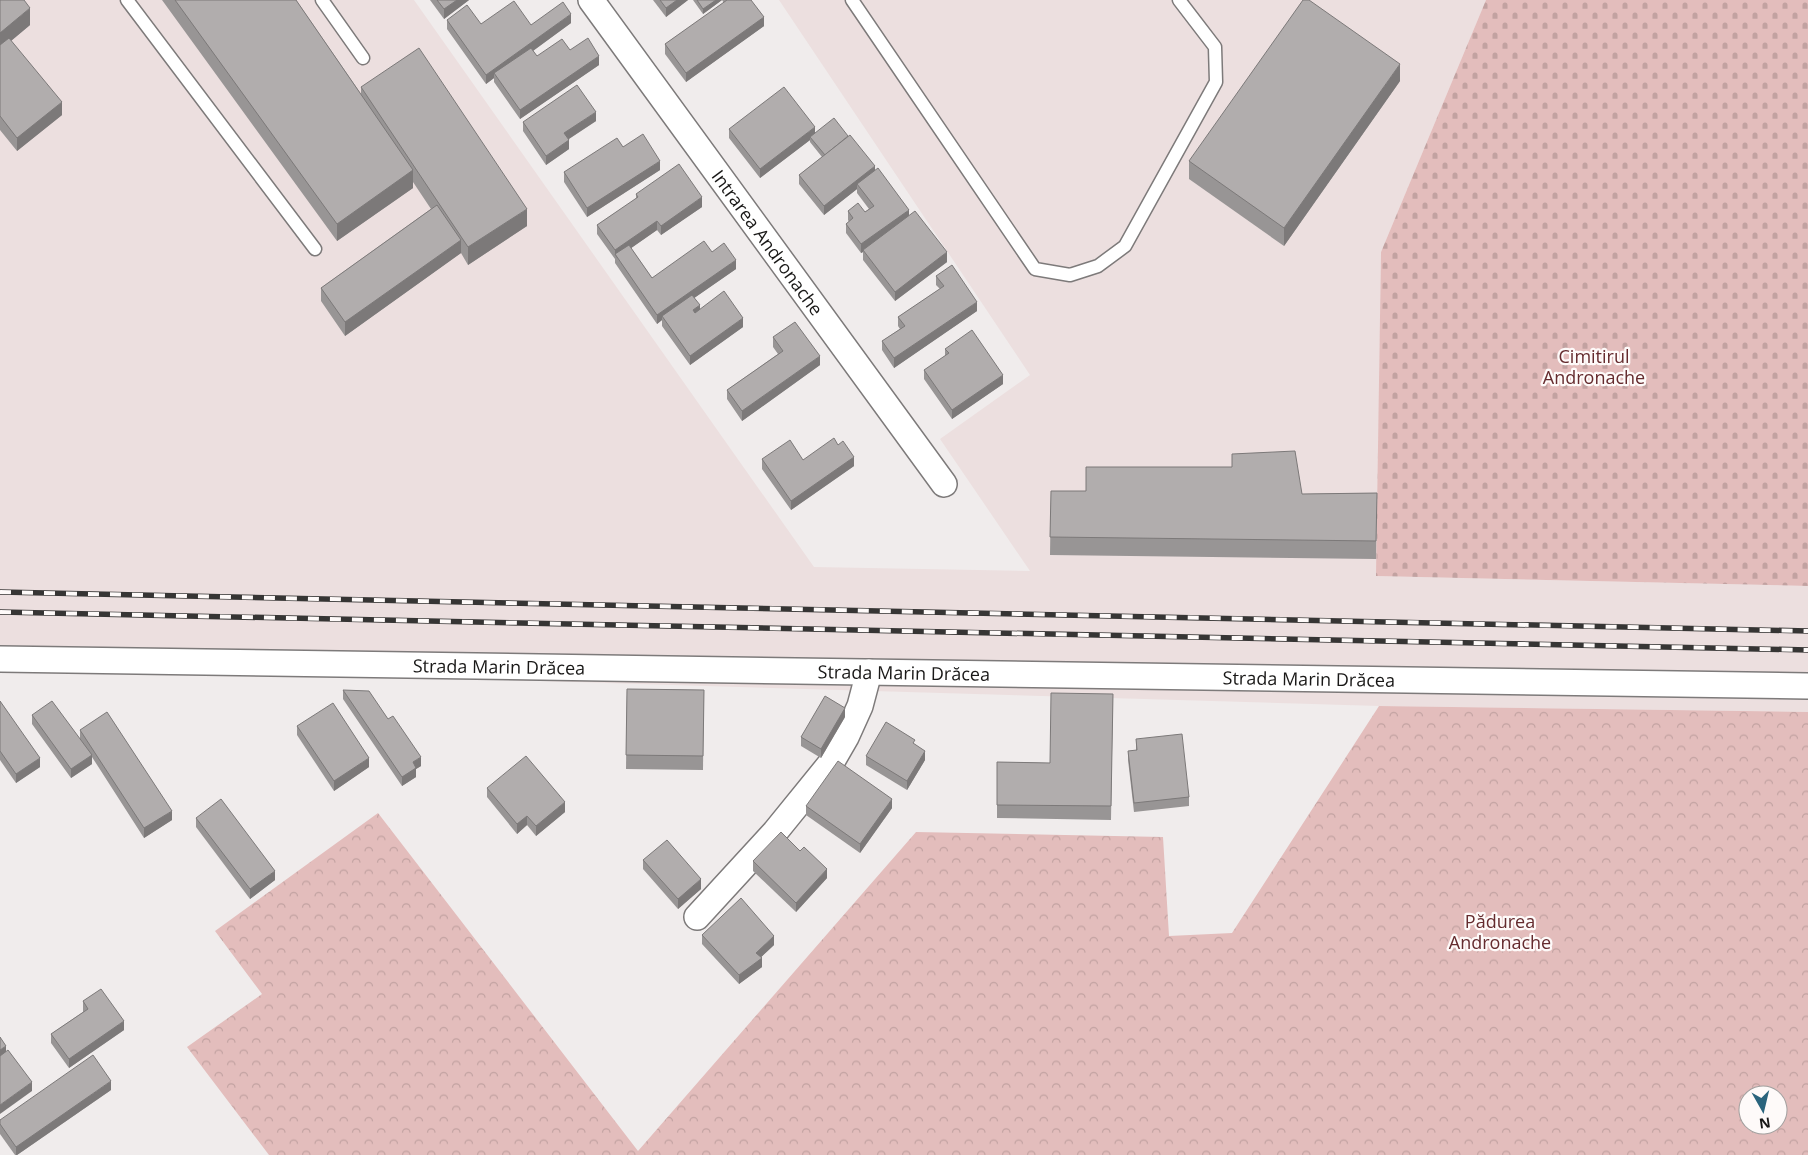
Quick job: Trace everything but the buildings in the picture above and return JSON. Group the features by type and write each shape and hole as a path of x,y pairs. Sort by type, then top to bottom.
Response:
{"street":[{"name":"Intrarea Andronache","path":"591,0 944,484"},
{"name":"Strada Marin Drăcea","path":"0,659 1808,686"},
{"path":"696,917 775,832 832,763 860,706 869,672"}],"lane":[{"path":"127,0 315,249"},
{"path":"322,0 363,58"},
{"path":"852,0 1035,269 1070,275 1098,266 1125,246 1216,82 1216,47 1179,0"}],"shaded area":[{"path":"0,0 414,0 814,567 1030,571 940,439 1030,375 779,0 1486,0 1381,252 1377,576 1808,586 1808,712 1379,706 0,665"}],"green space":[{"name":"Cimitirul Andronache","path":"1486,0 1808,0 1808,586 1376,576 1381,252"},
{"name":"Pădurea Andronache","path":"1379,706 1808,712 1808,1155 269,1155 187,1047 262,994 215,931 378,813 638,1151 916,832 1163,837 1169,936 1232,933"}],"railway":[{"path":"0,592 1808,631"},
{"path":"0,612 1808,650"}]}
